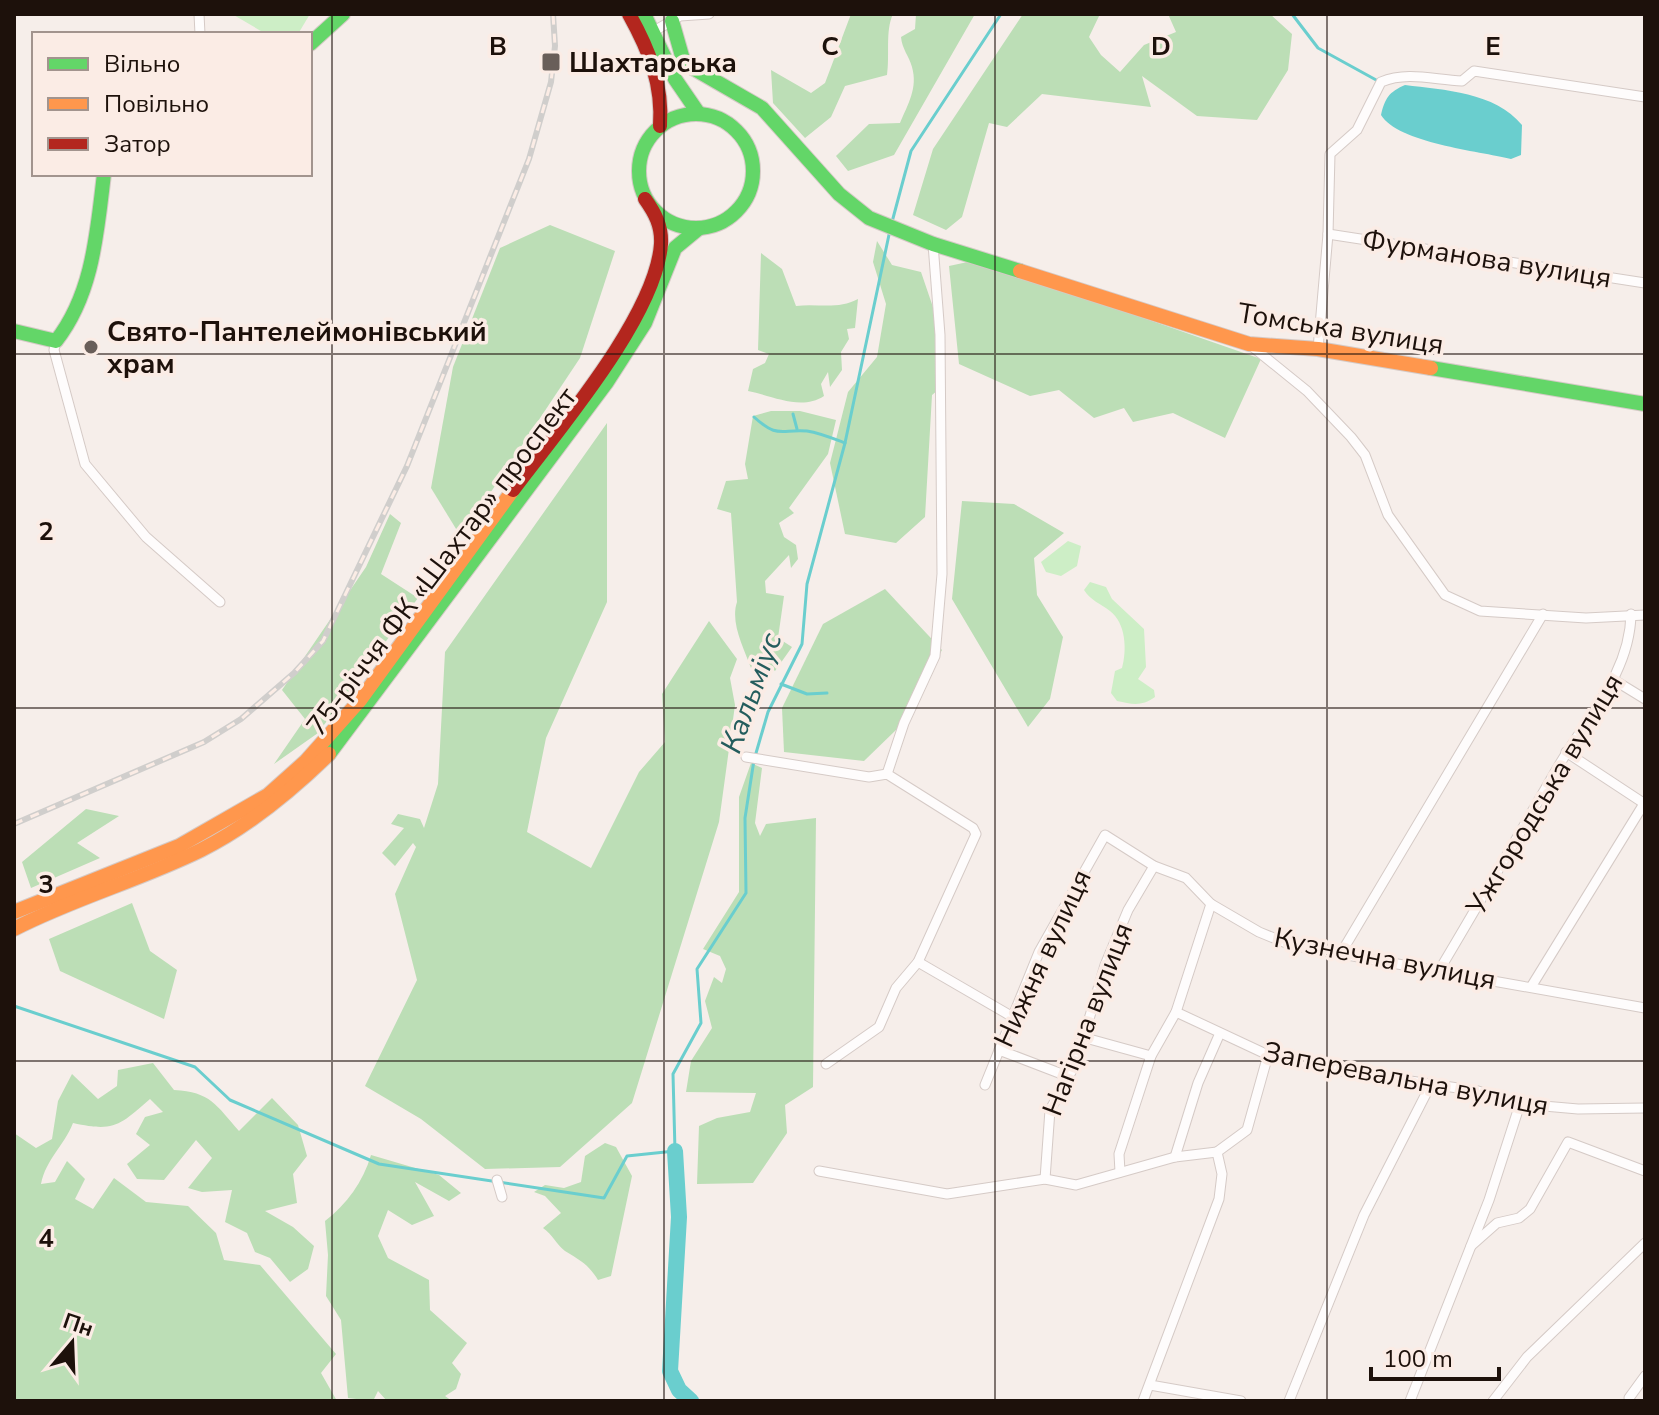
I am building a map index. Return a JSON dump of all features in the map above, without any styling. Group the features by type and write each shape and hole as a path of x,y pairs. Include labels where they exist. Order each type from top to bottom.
{"main road":[{"path":"312,42 343,14"},
{"path":"629,14 649,34 672,80 699,114"},
{"path":"644,14 661,90 660,126"},
{"name":"Томська вулиця","path":"672,21 684,63 762,108 839,194 878,222 933,244 1249,344 1318,349 1645,404"},
{"path":"699,114 715,117 741,135 749,149 753,180 749,195 728,219 698,229 668,221 645,199 638,168 649,138 660,126 679,116 699,114"},
{"path":"14,331 56,341 74,318 94,244 104,176"},
{"name":"75-річчя ФК «Шахтар» проспект","path":"14,912 179,846 227,821 268,795 336,731 619,342 651,276 661,232 645,199"},
{"name":"75-річчя ФК «Шахтар» проспект","path":"14,929 181,859 231,834 305,778 338,745 405,660 630,347 656,300 675,248 698,229"}],"street":[{"path":"649,34 672,21 709,14"},
{"path":"1318,349 1328,234 1330,154 1357,130 1381,82 1395,76 1415,75 1462,81 1474,71 1645,97"},
{"name":"Фурманова вулиця","path":"1328,234 1645,283"},
{"path":"887,774 904,723 935,656 942,574 940,335 933,244"},
{"path":"56,341 57,363 85,464 146,537 220,602"},
{"path":"1249,344 1307,391 1351,437 1365,455 1388,515 1445,595 1480,611 1586,618 1645,615"},
{"path":"1341,953 1543,614"},
{"name":"Ужгородська вулиця","path":"1440,969 1566,752 1614,680 1631,636 1631,614"},
{"path":"1614,680 1645,699"},
{"path":"1531,987 1645,803 1566,752"},
{"path":"746,757 869,777 887,774 973,828 976,834 918,962 896,988 879,1027 826,1064"},
{"name":"Кузнечна вулиця","path":"1105,835 1154,866 1186,878 1211,904 1259,932 1291,945 1440,969 1645,1008"},
{"name":"Нижня вулиця","path":"985,1085 1039,952 1105,835"},
{"name":"Нагірна вулиця","path":"1045,1179 1046,1129 1050,1110 1076,1063 1111,951 1154,866"},
{"path":"1120,1172 1119,1154 1151,1056 1176,1012 1211,904"},
{"path":"918,962 1011,1016"},
{"name":"Заперевальна вулиця","path":"1176,1012 1268,1055 1336,1070 1478,1091 1520,1104 1578,1109 1645,1108"},
{"path":"1175,1157 1198,1083 1220,1033"},
{"path":"1082,1037 1151,1056"},
{"path":"999,1050 1067,1076"},
{"path":"819,1171 947,1194 1045,1179 1076,1185 1175,1157 1217,1152 1247,1130 1268,1055"},
{"path":"1289,1401 1364,1215 1431,1084"},
{"path":"1410,1401 1520,1104"},
{"path":"1469,1248 1497,1223 1519,1218 1530,1209 1568,1142 1645,1171"},
{"path":"1143,1401 1219,1199 1222,1174 1217,1152"},
{"path":"497,1180 502,1197"},
{"path":"1496,1400 1527,1357 1645,1243"},
{"path":"1628,1400 1645,1376"},
{"path":"1150,1385 1241,1401"}],"green space":[{"path":"232,14 310,14 299,32 263,32"},
{"path":"851,14 893,14 889,28 887,75 845,86 831,117 805,138 773,103 771,70 811,93 825,83"},
{"path":"916,14 975,14 894,155 848,171 836,156 869,124 900,123 913,89 914,75 901,37 915,29"},
{"path":"1023,14 1100,14 1089,37 1101,55 1120,72 1144,45 1176,32 1168,14 1270,14 1292,34 1288,70 1257,120 1197,116 1142,76 1151,107 1042,94 1007,127 989,123 962,217 946,230 913,215 933,149"},
{"path":"550,225 615,251 580,358 461,537 431,488 453,367 500,248"},
{"path":"877,241 892,265 921,272 936,316 938,390 932,395 925,517 896,543 845,534 830,463 848,392 877,357 886,304 873,262"},
{"path":"761,253 782,269 796,306 835,305 858,299 855,328 847,329 849,339 841,352 842,370 830,387 828,372 821,384 824,396 815,400 787,401 748,391 753,369 765,363 769,354 758,350"},
{"path":"977,260 1261,359 1225,438 1173,413 1133,422 1124,408 1094,418 1059,390 1030,396 959,364 949,266"},
{"path":"771,411 800,411 836,420 828,454 789,508 794,513 779,523 784,537 796,545 798,559 791,568 789,555 765,581 766,593 784,596 778,638 792,647 775,671 756,655 751,668 742,644 735,618 737,602 731,513 717,509 726,481 748,479 745,464 753,416"},
{"path":"607,423 607,602 546,738 527,832 591,868 639,772 665,742 662,694 709,621 737,659 730,678 735,705 719,822 632,1103 560,1167 485,1169 421,1119 365,1086 417,980 395,894 416,847 413,843 395,866 382,853 404,828 391,824 398,814 420,819 424,828 438,784 445,652"},
{"path":"962,501 1014,504 1064,533 1034,558 1037,595 1063,637 1050,699 1028,727 952,599"},
{"path":"390,514 401,523 381,574 418,598 318,733 274,764 305,719 282,690 366,567"},
{"path":"1068,541 1081,546 1077,566 1061,576 1046,572 1041,562"},
{"path":"1090,582 1106,587 1112,599 1144,629 1146,667 1138,679 1154,690 1155,697 1150,700 1127,703 1117,701 1111,693 1115,671 1122,668 1124,637 1115,616 1084,590"},
{"path":"885,589 942,650 898,728 864,761 784,752 782,708 823,624"},
{"path":"751,763 762,768 755,823 760,836 766,824 816,818 813,1087 785,1105 787,1133 753,1183 697,1184 699,1126 717,1118 750,1112 756,1093 686,1092 691,1061 712,1028 705,1001 714,977 722,983 726,969 720,956 703,949 739,892 739,797"},
{"path":"86,809 119,816 77,843 100,858 31,888 22,862"},
{"path":"132,903 150,951 177,970 164,1019 60,971 49,939"},
{"path":"153,1063 174,1090 205,1097 239,1131 272,1098 298,1125 307,1156 293,1174 297,1203 265,1211 293,1227 314,1246 308,1269 290,1282 270,1258 255,1252 247,1233 225,1222 232,1190 202,1192 188,1188 212,1158 196,1140 164,1180 137,1179 127,1164 150,1145 136,1134 145,1117 163,1112 150,1099 115,1124 98,1127 73,1123 47,1167 41,1184 55,1182 67,1161 85,1179 75,1199 93,1209 114,1178 146,1202 188,1206 216,1233 224,1260 260,1265 336,1354 321,1373 337,1401 14,1401 14,1133 36,1148 52,1139 58,1101 72,1074 98,1099 117,1086 118,1070"},
{"path":"605,1143 616,1147 632,1176 611,1276 598,1280 587,1266 562,1249 543,1228 561,1213 545,1196 534,1192 545,1185 564,1188 581,1182 585,1156"},
{"path":"371,1155 439,1175 461,1193 449,1201 415,1182 434,1216 412,1225 388,1210 378,1236 388,1258 429,1280 430,1310 467,1343 452,1363 461,1374 456,1389 445,1396 452,1401 387,1401 378,1391 373,1401 348,1398 341,1320 326,1296 328,1255 325,1221 353,1192"}],"water":[{"path":"1405,85 1468,94 1498,106 1522,125 1521,155 1511,159 1440,144 1404,133 1390,125 1381,115 1384,104 1391,93"}],"waterway":[{"name":"Кальміус","path":"892,222 911,151 1001,14"},
{"path":"1292,14 1318,48 1378,81"},
{"name":"Кальміус","path":"14,1006 195,1067 230,1100 379,1164 604,1198 627,1156 675,1151 673,1074 701,1023 697,969 746,893 745,818 754,760 768,712 802,644 807,584 845,443 890,230"},
{"path":"793,414 797,429"},
{"path":"754,417 774,431 807,431 845,443"},
{"path":"781,684 807,694 827,693"},
{"name":"Кальміус","path":"675,1151 679,1217 670,1371 679,1390 691,1401"}],"railway":[{"path":"14,824 204,742 241,719 294,673 323,641 407,466 529,159 551,82 555,46 553,14"}],"traffic: fast":[{"path":"312,42 343,14"},
{"path":"644,14 675,79 699,114"},
{"path":"672,21 684,63 762,108 839,194 869,218 933,244 1020,271"},
{"path":"696,114 718,118 737,130 749,149 753,171 749,193 737,212 718,224 696,228 674,224 655,212 643,193 639,171 643,149 655,130 674,118 696,114"},
{"path":"14,331 56,341 68,323 86,283 104,176"},
{"path":"329,754 607,382 645,323 675,248 698,229"},
{"path":"1431,368 1645,404"}],"traffic: slow":[{"path":"1020,271 1249,344 1318,349 1431,368"},
{"path":"14,912 179,846 268,795 306,761 361,699 513,490"},
{"path":"14,929 219,841 269,807 329,754"}],"traffic: jam":[{"path":"629,14 643,41 657,82 660,126"},
{"path":"513,490 602,372 642,305 655,273 661,244 657,220 645,199"}],"place":[{"name":"Шахтарська","path":"551,62"},
{"name":"Свято-Пантелеймонівський храм","path":"91,347"}]}
